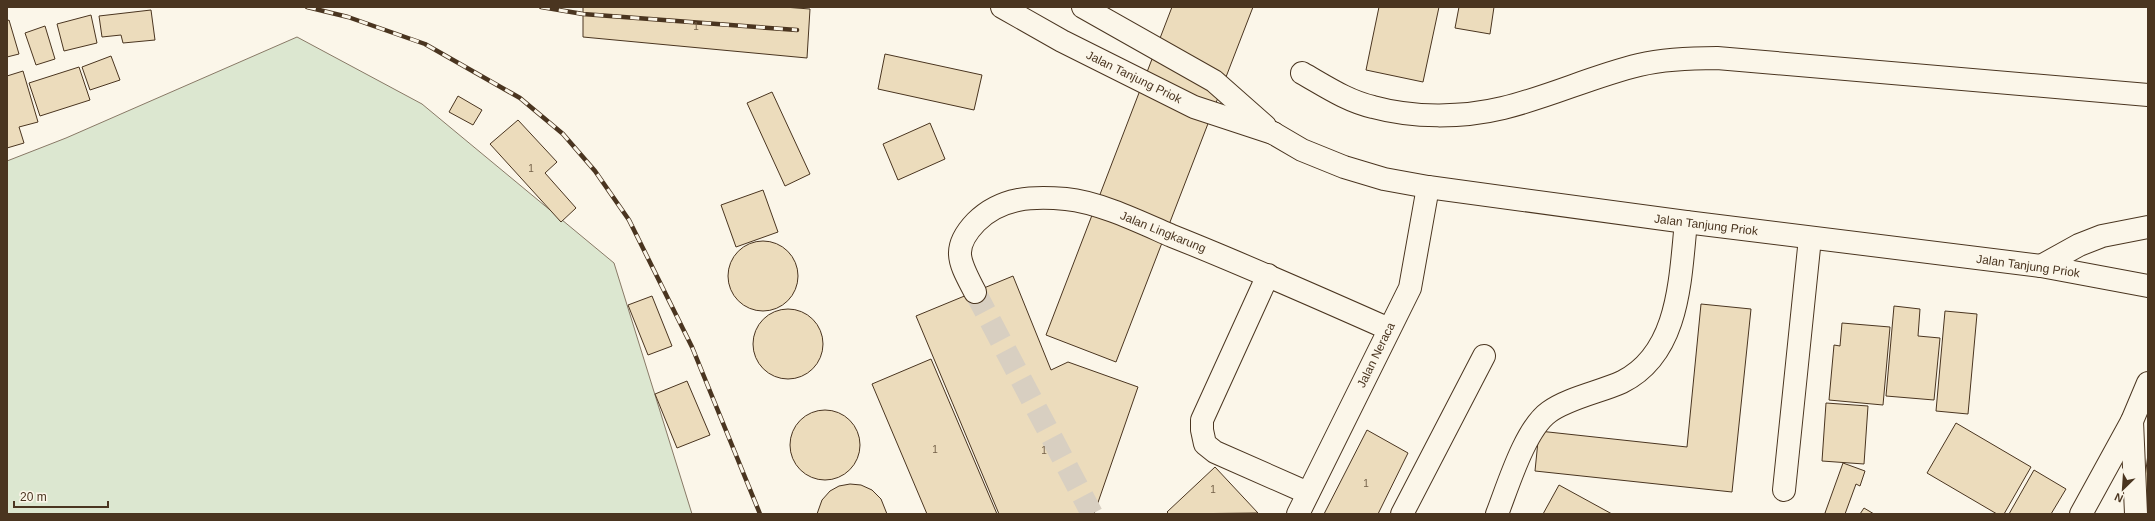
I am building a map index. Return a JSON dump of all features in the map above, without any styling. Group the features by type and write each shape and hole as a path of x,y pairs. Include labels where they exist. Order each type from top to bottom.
{"main road":[{"name":"Jalan Tanjung Priok","path":"1002,7 1062,41 1194,107 1273,133"},
{"name":"Jalan Tanjung Priok","path":"1083,7 1214,81 1273,133 1302,150 1344,167 1384,179 1428,187 1686,222 2041,266 2148,286"},
{"path":"1302,73 1345,97 1372,107 1406,113 1456,115 1502,108 1638,66 1673,59 1717,58 2148,95"},
{"name":"Jalan Neraca","path":"1298,514 1410,288 1428,187"},
{"name":"Jalan Lingkarung","path":"975,292 960,264 960,246 965,234 979,220 1003,203 1023,199 1068,200 1114,212 1268,275 1389,329"},
{"path":"1497,514 1525,444 1538,422 1549,411 1622,381 1644,365 1658,348 1670,326 1676,305 1686,222"},
{"path":"2041,266 2080,245 2102,236 2148,227"},
{"path":"1784,490 1810,238"},
{"path":"1268,275 1202,420 1202,430 1205,444 1215,452 1308,493"},
{"path":"1402,514 1484,356"},
{"path":"2081,514 2132,421 2148,383"},
{"path":"2132,421 2136,514"}],"green space":[{"path":"297,37 422,104 614,263 692,514 7,514 7,161 66,138"}],"building":[{"path":"583,7 784,7 810,9 807,58 583,37"},
{"path":"1172,7 1253,7 1116,362 1046,335"},
{"path":"1379,7 1439,7 1423,82 1366,70"},
{"path":"1459,7 1494,7 1490,34 1455,28"},
{"path":"151,10 155,40 123,43 121,35 102,37 99,16"},
{"path":"91,15 97,43 64,51 57,24"},
{"path":"9,20 19,54 7,57 7,21"},
{"path":"45,26 55,59 36,65 25,33"},
{"path":"885,54 982,75 974,110 878,89"},
{"path":"111,56 120,80 90,90 82,67"},
{"path":"79,67 90,100 40,116 29,83"},
{"path":"23,71 38,122 19,127 24,143 7,148 7,76"},
{"path":"772,92 810,174 785,186 747,103"},
{"path":"458,96 482,110 473,125 449,112"},
{"path":"518,120 557,162 545,173 576,208 561,222 490,144"},
{"path":"930,123 945,159 898,180 883,144"},
{"path":"763,190 778,232 736,247 721,205"},
{"path":"763,241 776,244 788,251 795,263 798,276 795,289 788,301 776,308 763,311 750,308 738,301 731,289 728,276 731,263 738,251 750,244"},
{"path":"1013,276 1051,370 1068,362 1138,387 1094,514 999,514 916,316"},
{"path":"652,296 672,346 648,355 628,305"},
{"path":"1701,304 1751,309 1732,492 1535,471 1539,431 1687,447"},
{"path":"1894,306 1920,309 1918,336 1940,338 1934,400 1886,396"},
{"path":"788,309 801,312 813,319 820,331 823,344 820,357 813,369 801,376 788,379 775,376 763,369 756,357 753,344 756,331 763,319 775,312"},
{"path":"1945,311 1977,314 1968,414 1936,411"},
{"path":"1842,323 1890,327 1883,405 1829,400 1834,345 1840,346"},
{"path":"931,359 997,514 927,514 872,384"},
{"path":"687,381 710,435 677,448 655,394"},
{"path":"1826,403 1868,406 1864,464 1822,461"},
{"path":"825,410 838,413 850,420 857,432 860,445 857,458 850,470 838,477 825,480 812,477 800,470 793,458 790,445 793,432 800,420 812,413"},
{"path":"1956,423 2031,467 2004,514 1997,514 1927,473"},
{"path":"1367,430 1408,453 1378,514 1324,514"},
{"path":"2148,454 2148,493 2143,493"},
{"path":"1843,463 1865,471 1860,486 1856,484 1845,514 1828,514 1825,513"},
{"path":"1215,467 1258,513 1169,514 1167,512"},
{"path":"2034,470 2066,489 2051,514 2009,514"},
{"path":"850,484 861,485 872,490 881,499 887,514 817,514 822,500 830,491 839,486"},
{"path":"1559,485 1612,514 1543,514"},
{"path":"1864,508 1874,514 1860,514"}],"tunnel":[{"path":"975,292 1092,514"}],"railway":[{"path":"307,7 348,17 425,44 520,98 563,134 595,171 629,220 692,347 760,514"},
{"path":"541,7 583,14 797,30"}]}
